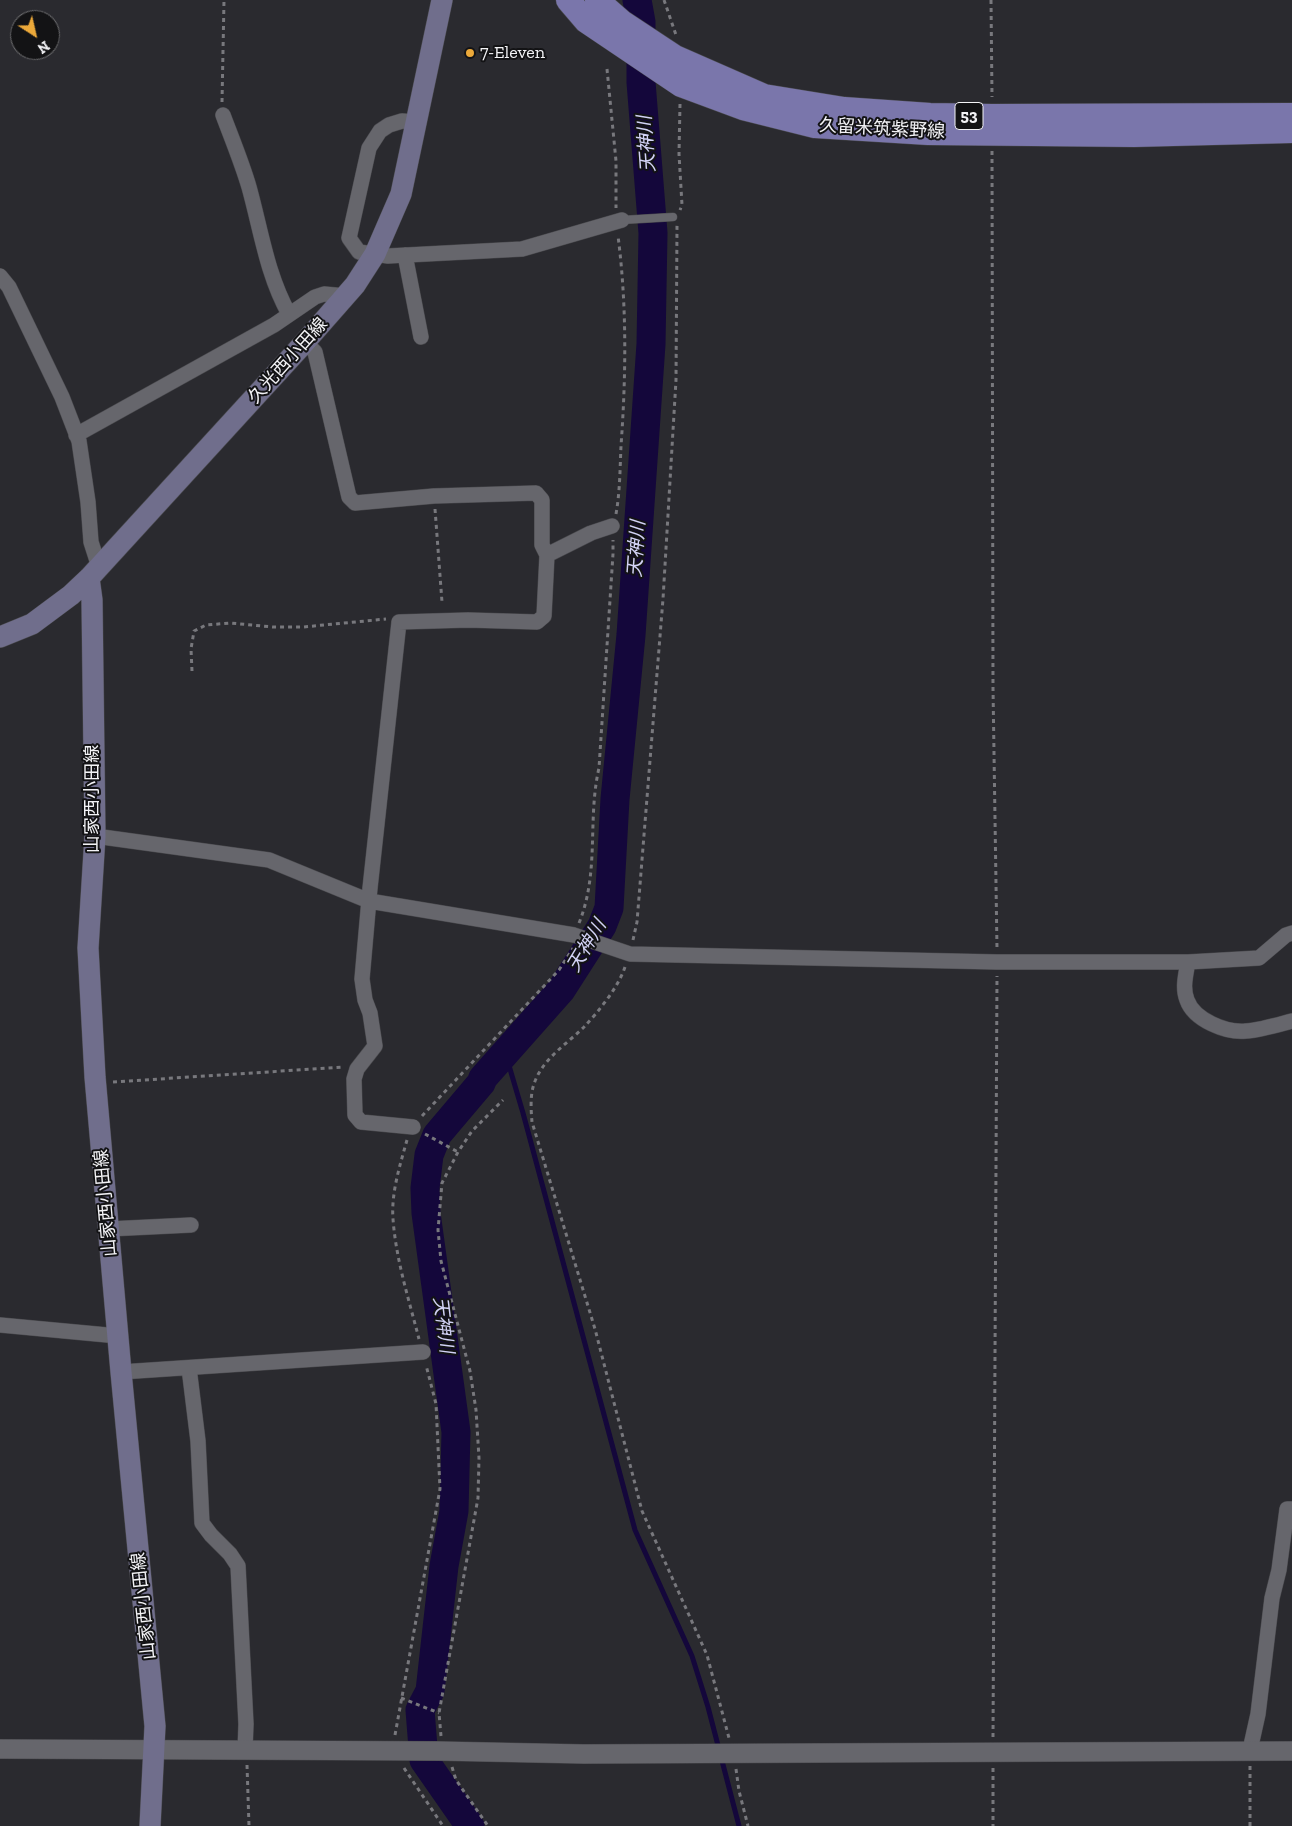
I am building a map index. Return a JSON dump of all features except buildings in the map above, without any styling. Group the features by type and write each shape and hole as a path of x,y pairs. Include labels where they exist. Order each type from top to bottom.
{"main road":[{"name":"久光西小田線","path":"0,637 32,624 71,595 94,573 355,285 375,254 401,194 442,0"},
{"name":"久留米筑紫野線","path":"568,0 586,21 743,108 815,126 928,133 992,125 1292,115"},
{"name":"久留米筑紫野線","path":"597,0 670,66"},
{"name":"久留米筑紫野線","path":"992,125 1134,135 1292,131"},
{"name":"山家西小田線","path":"94,573 92,600 95,836 88,948 96,1084 108,1229 156,1726 150,1826"}],"street":[{"path":"224,115 248,185 272,277 280,298 290,314"},
{"path":"416,122 402,121 389,125 380,131 369,148 349,238 359,252 405,255 522,249 619,221"},
{"path":"405,255 421,336"},
{"path":"0,276 9,287 54,380 76,435 88,502 94,573"},
{"path":"76,435 200,367 290,314 315,297 324,294 346,296"},
{"path":"305,342 315,352 349,497 355,503 434,496 536,493 542,500 542,545 546,554 544,616 537,622 468,620 399,622 362,979 375,1046 357,1069 354,1079 355,1115 361,1122 413,1127"},
{"path":"546,554 591,533 612,526"},
{"path":"95,836 268,860 369,901 577,936 624,951 997,962 1188,962 1259,958 1286,935 1292,933"},
{"path":"1188,962 1184,987 1187,1001 1201,1018 1222,1029 1246,1031 1292,1021"},
{"path":"108,1229 191,1226"},
{"path":"0,1325 118,1336"},
{"path":"121,1372 423,1352"},
{"path":"189,1368 198,1441 202,1523 230,1554 238,1566 246,1724 245,1750"},
{"path":"1250,1750 1258,1714 1272,1598 1287,1509 1292,1509"},
{"path":"0,1749 443,1751 584,1754 1292,1751"}],"lane":[{"path":"619,221 673,217"}],"path":[{"path":"224,0 222,106 224,115"},
{"path":"664,0 676,36 670,66 682,205 676,236 675,400 663,599 637,922 624,951 624,972 605,1002 541,1070 533,1084 531,1107 532,1122 595,1329 642,1511 707,1656 734,1753 739,1792 748,1826"},
{"path":"991,0 993,688 997,962 993,1826"},
{"path":"443,1826 404,1769 395,1735 440,1489 436,1404 401,1271 393,1218 397,1176 409,1131 560,970 573,948 591,882 594,790 599,768 613,563 612,526 617,513 624,415 626,342 616,161 607,69"},
{"path":"434,496 442,602"},
{"path":"192,672 191,649 194,631 206,625 230,622 272,627 303,627 385,619 399,622"},
{"path":"96,1084 250,1072 350,1067 357,1069"},
{"path":"488,1826 456,1780 443,1751 439,1732 439,1713 478,1498 476,1410 470,1372 441,1261 438,1230 442,1183 458,1152 472,1131 503,1100"},
{"path":"413,1127 458,1152"},
{"path":"401,1698 439,1713"},
{"path":"245,1750 249,1826"},
{"path":"1250,1750 1250,1826"}],"waterway":[{"name":"天神川","path":"470,1826 424,1760 420,1710 430,1691 444,1566 454,1511 456,1432 426,1213 425,1188 429,1155 437,1135 481,1083 483,1078 561,990 602,926 609,908 615,799 631,635 651,344 653,233 641,82 641,22 637,0"},
{"path":"505,1052 635,1530 692,1656 708,1707 739,1826"}],"place":[{"name":"7-Eleven","path":"470,53"}]}
